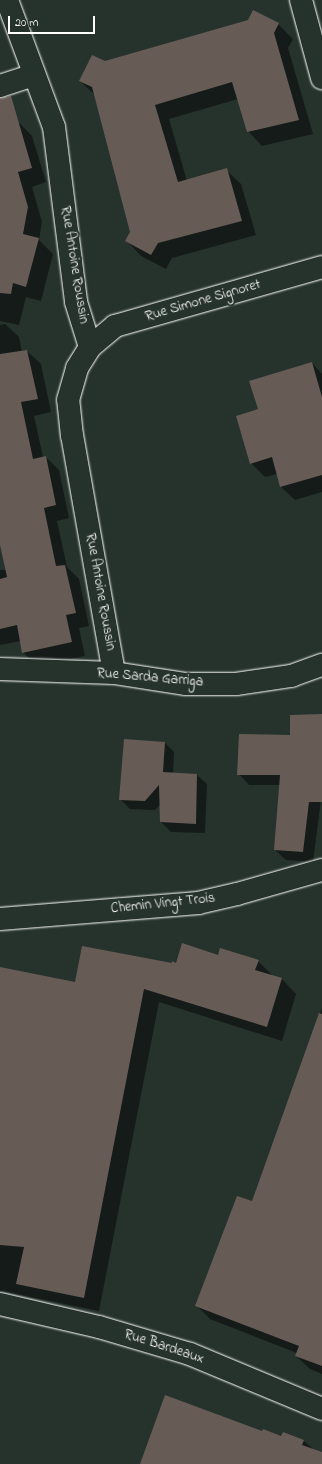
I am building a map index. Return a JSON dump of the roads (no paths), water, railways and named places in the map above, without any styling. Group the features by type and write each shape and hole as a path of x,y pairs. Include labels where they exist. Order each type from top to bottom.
{"street":[{"name":"Rue Antoine Roussin","path":"7,0 54,126 76,302 90,347 77,368 68,400 72,436 114,673"},
{"path":"301,0 322,78"},
{"path":"0,86 34,75"},
{"name":"Rue Simone Signoret","path":"90,347 115,326 322,267"},
{"name":"Rue Sarda Garriga","path":"0,669 114,673 186,684 236,684 291,676 322,665"},
{"name":"Chemin Vingt Trois","path":"0,919 198,903 237,894 322,870"},
{"name":"Rue Bardeaux","path":"0,1304 99,1327 190,1354 322,1409"}]}
